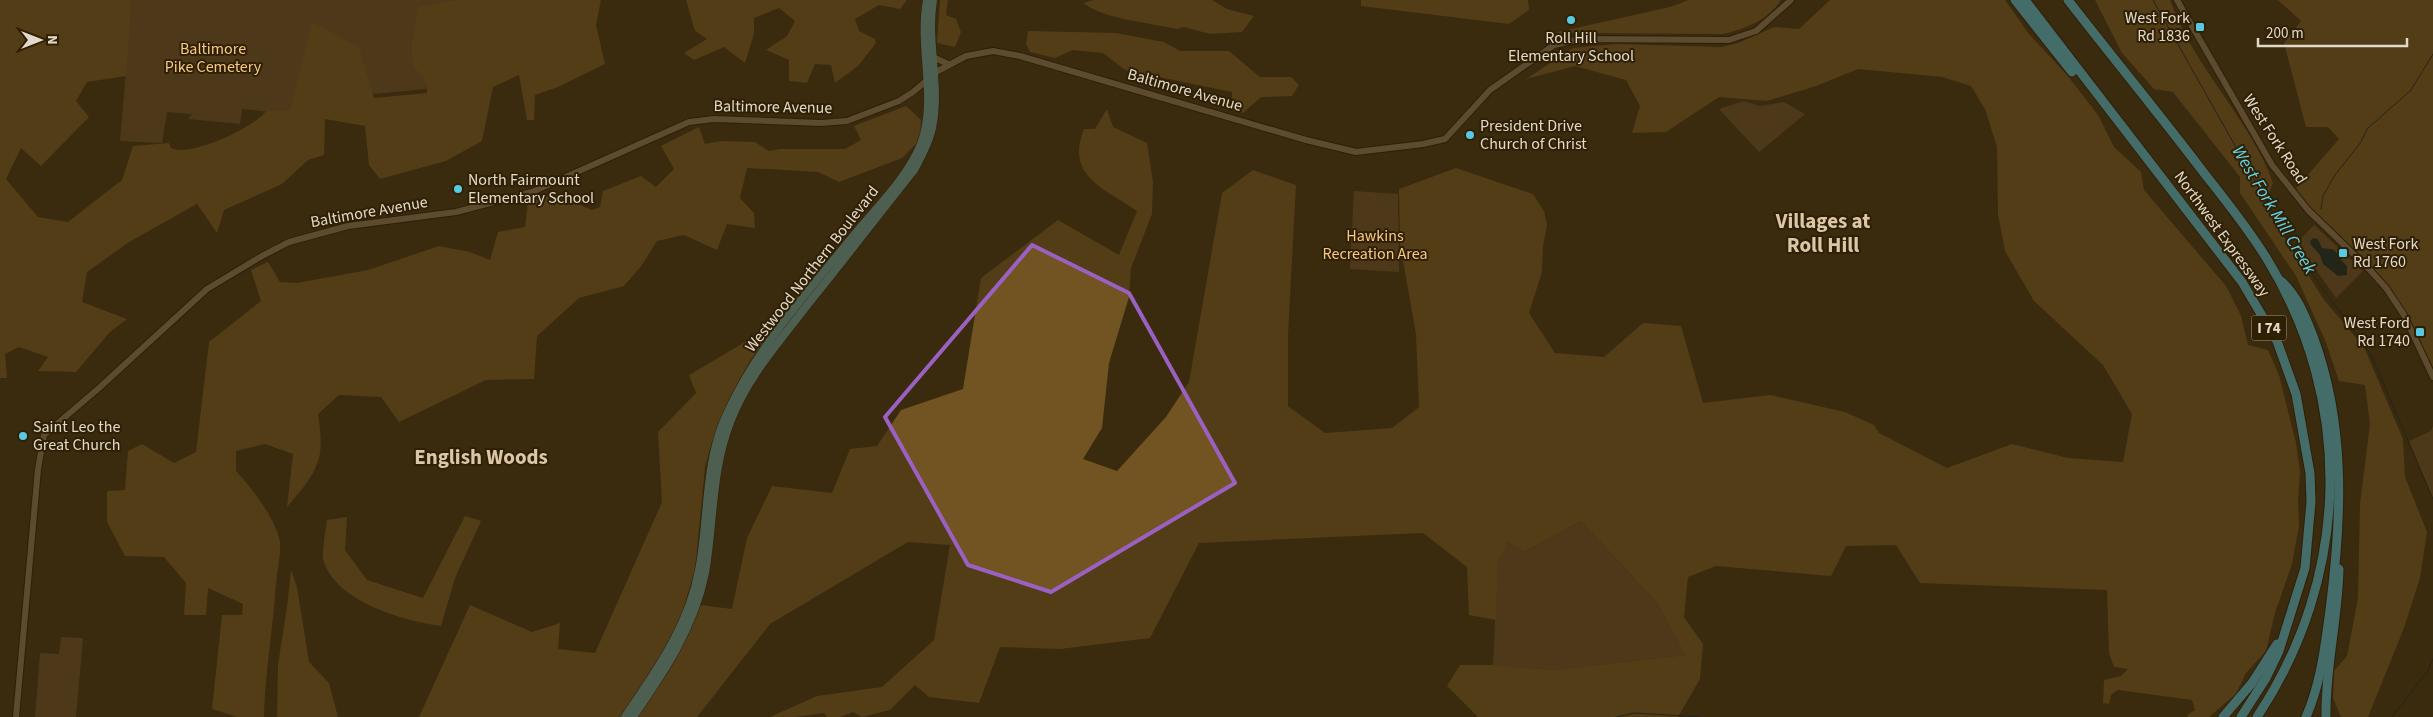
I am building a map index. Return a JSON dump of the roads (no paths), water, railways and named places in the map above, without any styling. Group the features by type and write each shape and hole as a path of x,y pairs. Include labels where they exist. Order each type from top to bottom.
{"highway":[{"path":"2015,0 2085,87 2106,106"},
{"name":"Northwest Expressway","path":"2025,0 2242,282 2265,319 2287,366 2302,419 2310,473 2310,534 2305,568 2298,596 2280,651 2241,717"},
{"name":"Northwest Expressway","path":"2068,0 2239,218 2277,276 2300,325 2320,385 2330,458 2326,547 2310,611 2276,689 2257,717"},
{"path":"2075,0 2118,66"},
{"path":"2277,276 2292,290 2315,343 2328,387 2339,459 2339,585 2327,687 2326,717"},
{"path":"2306,717 2322,666 2338,526"},
{"path":"2223,717 2252,683 2274,649 2298,596"}],"main road":[{"name":"Westwood Northern Boulevard","path":"626,717 672,646 690,604 702,552 713,458 725,418 746,376 806,293 913,161 922,142 928,117 924,34 927,0"},
{"name":"Westwood Northern Boulevard","path":"633,717 668,665 684,636 696,605 705,572 716,470 723,441 738,404 760,366 914,170 925,148 932,128 934,99 931,56 933,0"}],"street":[{"name":"Baltimore Avenue","path":"16,717 42,438 207,289 289,242 348,226 456,212 532,192 689,122 714,118 821,123 847,121 899,101 948,64 976,53 993,51 1011,54 1306,140 1356,152 1423,144 1445,139 1490,90 1554,45 1581,39 1729,40 1756,30 1791,0"},
{"name":"West Fork Road","path":"2178,0 2272,165 2308,210 2386,288 2404,315 2433,376"},
{"path":"931,56 948,64"}],"water":[{"path":"2313,238 2318,239 2322,248 2335,251 2347,266 2347,275 2338,276 2323,264 2320,255 2311,245 2310,241"}],"waterway":[{"name":"West Fork Mill Creek","path":"2153,0 2291,245 2371,355 2433,499"},
{"path":"2321,209 2323,196 2335,175 2361,142 2367,129 2411,90 2433,54"},
{"name":"West Fork Mill Creek","path":"2392,717 2427,672 2433,659"},
{"name":"West Fork Mill Creek","path":"1616,717 1635,713 1700,717"}],"place":[{"name":"Roll Hill Elementary School","path":"1571,20"},
{"name":"West Fork Rd 1836","path":"2200,27"},
{"name":"President Drive Church of Christ","path":"1470,135"},
{"name":"North Fairmount Elementary School","path":"458,189"},
{"name":"West Fork Rd 1760","path":"2343,253"},
{"name":"West Ford Rd 1740","path":"2420,332"},
{"name":"Saint Leo the Great Church","path":"23,436"}],"district":[{"name":"Villages at Roll Hill","path":"1823,233"},
{"name":"English Woods","path":"481,457"}],"park label":[{"name":"Baltimore Pike Cemetery","path":"213,58"},
{"name":"Hawkins Recreation Area","path":"1375,245"}]}
